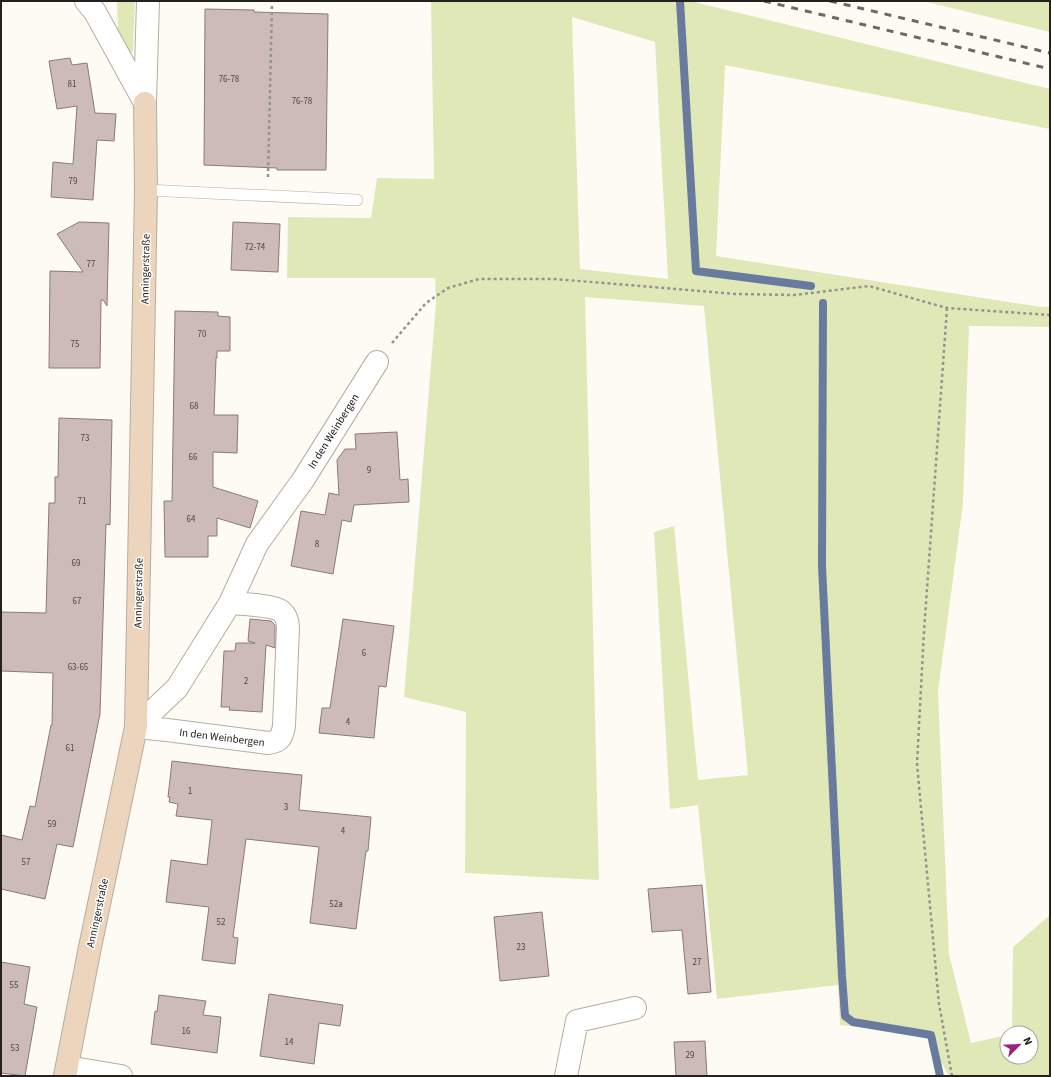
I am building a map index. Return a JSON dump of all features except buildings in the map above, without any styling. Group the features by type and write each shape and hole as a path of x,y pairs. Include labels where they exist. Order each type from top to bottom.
{"street":[{"name":"Anningerstraße","path":"86,1 95,12 145,104"},
{"name":"Anningerstraße","path":"66,1071 136,727 146,190 145,104 148,1"},
{"name":"In den Weinbergen","path":"136,727 177,688 230,603 257,544 303,480 377,362"},
{"name":"In den Weinbergen","path":"136,727 268,743 274,742 283,734 288,628 287,621 284,614 280,610 271,607 230,603"},
{"path":"566,1076 577,1021 635,1008"},
{"path":"66,1071 121,1076"}],"lane":[{"path":"146,190 357,200"}],"path":[{"path":"268,196 272,4"},
{"path":"377,362 426,303 448,288 479,279 555,278 735,294 794,295 869,286 947,308 1050,315"},
{"path":"947,308 925,623 917,764 939,1004 952,1076"}],"green space":[{"path":"117,1 135,1 133,51 129,54 118,31"},
{"path":"431,1 690,1 1050,89 1050,129 725,65 716,256 1041,307 1050,307 1050,327 969,326 963,503 938,692 949,954 971,1043 999,1037 999,1065 1039,1065 1039,1025 1012,1025 1013,947 1050,915 1050,1076 949,1076 925,1034 840,1025 838,985 717,999 698,805 670,809 654,532 674,526 698,780 748,775 704,306 585,297 599,880 465,873 466,712 404,697 436,303 435,278 287,278 288,217 371,218 377,178 434,179","holes":["572,17 655,42 668,279 580,269"]},
{"path":"923,1 1050,2 1050,32"}],"waterway":[{"path":"680,1 696,271 811,286"},
{"path":"823,303 822,566 845,1016 853,1022 931,1035 940,1076"}],"railway":[{"path":"764,1 1050,69"},
{"path":"830,1 1050,53"}]}
